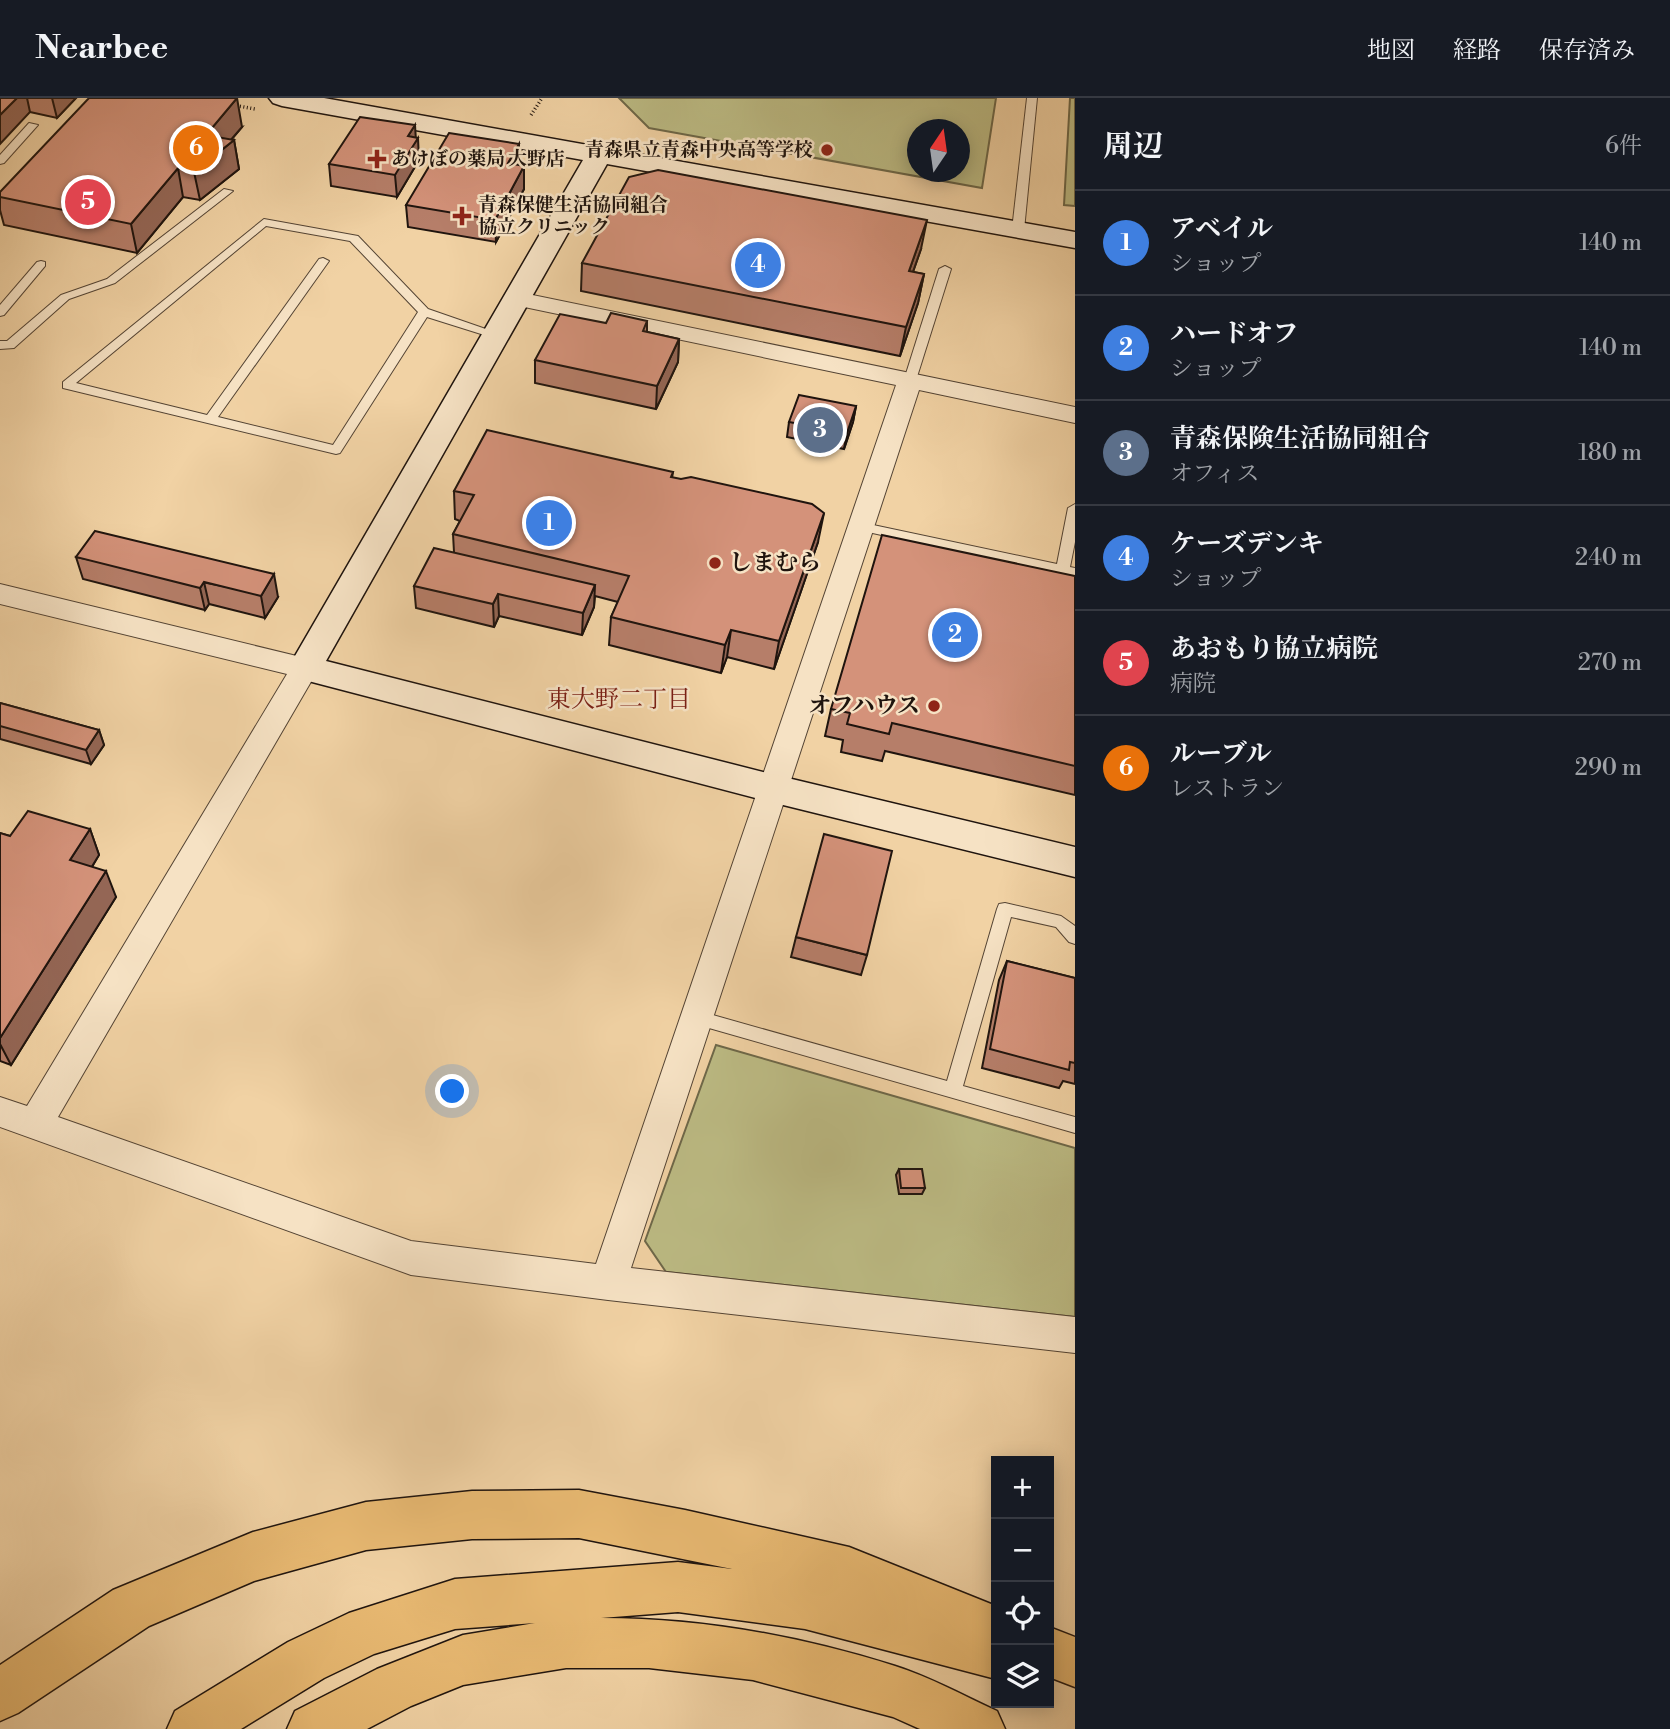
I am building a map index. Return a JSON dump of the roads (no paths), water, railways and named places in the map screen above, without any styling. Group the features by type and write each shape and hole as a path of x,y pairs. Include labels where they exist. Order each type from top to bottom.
{"highway":[{"path":"0,1695 131,1608 253,1557 366,1526 472,1515 579,1514 685,1534 849,1572 991,1629"},
{"path":"193,1729 306,1660 367,1631 455,1604 678,1587 805,1604 991,1653"},
{"path":"313,1729 396,1687 463,1660 566,1643 649,1643 753,1655 896,1692 979,1729"},
{"path":"1054,1654 1075,1662"},
{"path":"1054,1669 1075,1675"}],"street":[{"path":"282,98 1075,240"},
{"path":"35,1124 305,668 498,335 598,155"},
{"path":"518,299 1075,415"},
{"path":"608,1283 771,788 910,380"},
{"path":"0,594 1075,862"},
{"path":"0,1112 411,1258 608,1283 1075,1335"}],"lane":[{"path":"1018,230 1032,98"},
{"path":"0,161 33,125"},
{"path":"0,345 10,345 65,297 111,281 228,191"},
{"path":"424,312 336,450 67,385 264,222 354,238 424,312 498,335"},
{"path":"210,419 323,261"},
{"path":"0,312 41,264"},
{"path":"910,380 945,269"},
{"path":"859,526 1069,571 1075,509"},
{"path":"953,1090 1005,909 1061,922 1075,937"},
{"path":"695,1017 1075,1125"}],"place":[{"name":"ルーブル","path":"196,148"},
{"name":"青森県立青森中央高等学校","path":"827,150"},
{"name":"あけぼの薬局 大野店","path":"377,159"},
{"name":"あおもり協立病院","path":"88,202"},
{"name":"青森保健生活協同組合 協立クリニック","path":"462,216"},
{"name":"ケーズデンキ","path":"758,265"},
{"name":"青森保険生活協同組合","path":"820,430"},
{"name":"アベイル","path":"549,523"},
{"name":"しまむら","path":"715,563"},
{"name":"ハードオフ","path":"955,635"},
{"name":"オフハウス","path":"934,706"}],"district":[{"name":"東大野二丁目","path":"619,700"}]}
